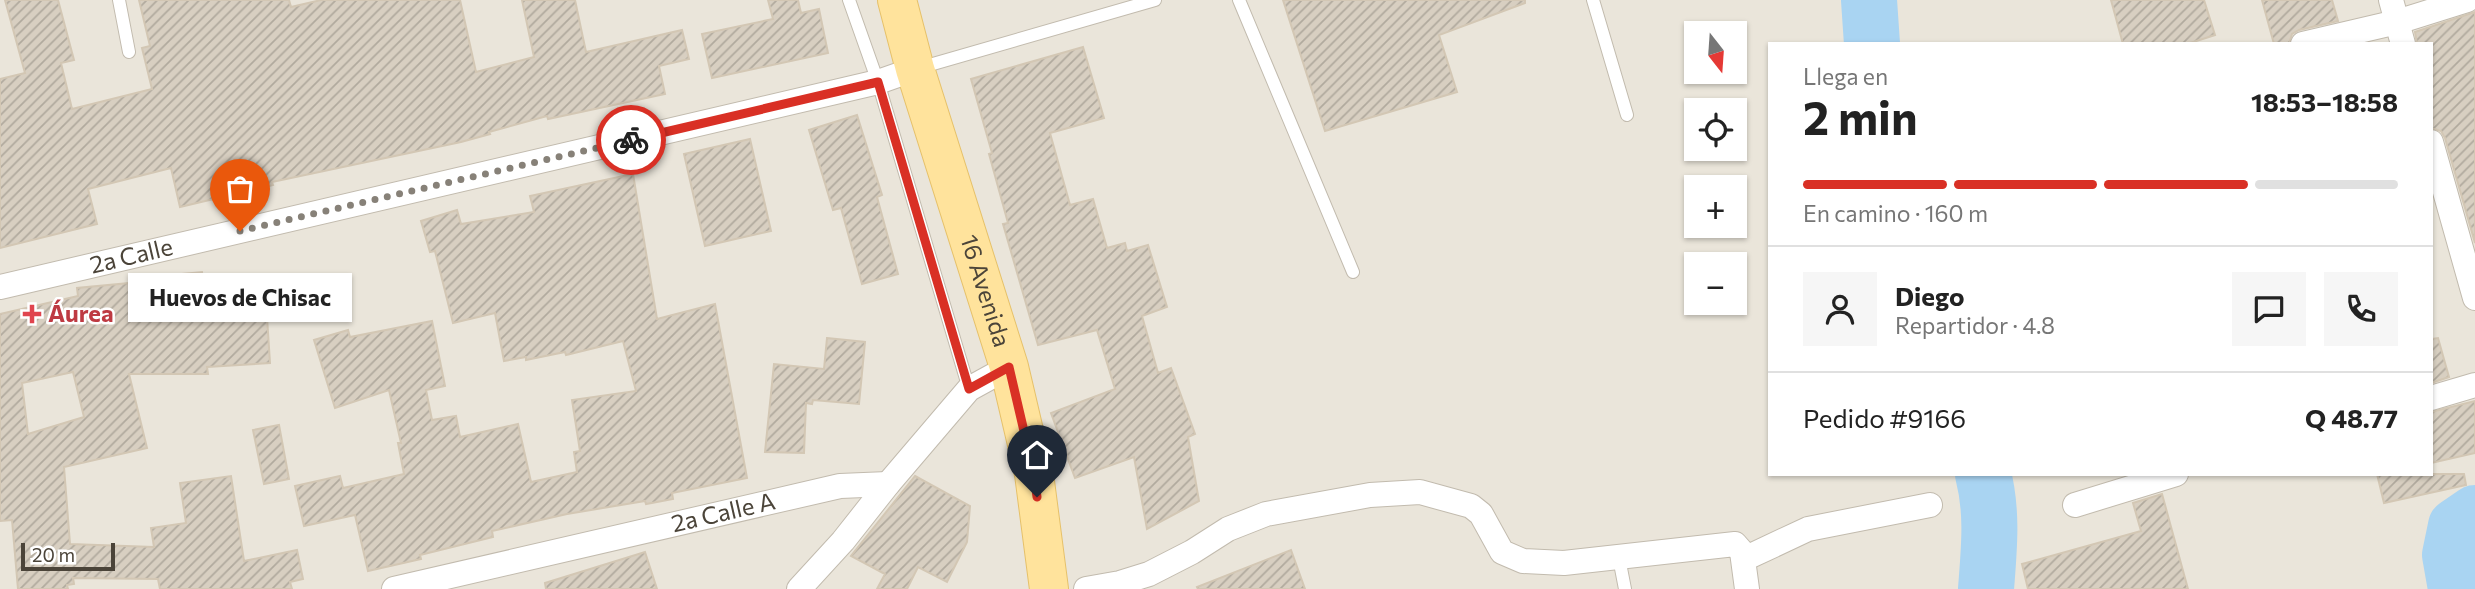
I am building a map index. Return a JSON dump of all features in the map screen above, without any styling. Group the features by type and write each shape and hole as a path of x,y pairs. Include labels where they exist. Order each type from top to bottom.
{"main road":[{"name":"16 Avenida","path":"897,0 915,69 1009,367 1034,474 1049,589"}],"street":[{"path":"2312,42 2397,22 2467,0"},
{"name":"2a Calle","path":"0,287 878,82 915,69"},
{"path":"2433,149 2475,298"},
{"path":"799,589 843,541 969,389 1009,367"},
{"path":"2433,397 2475,384"},
{"path":"2075,505 2169,476"},
{"name":"2a Calle A","path":"394,589 840,486 888,484"},
{"path":"1086,589 1149,574 1192,552 1228,529 1266,514 1370,495 1420,492 1471,506 1481,514 1502,552 1523,561 1564,563 1735,544 1744,559 1747,589"},
{"path":"1744,559 1808,529 1930,505"}],"lane":[{"path":"119,0 129,52"},
{"name":"16 Avenida","path":"849,0 878,82 969,389"},
{"path":"915,69 1155,0"},
{"path":"1240,0 1353,272"},
{"path":"1593,0 1627,115"},
{"path":"1619,558 1625,589"}],"shaded area":[{"path":"0,0 2475,0 2475,589 0,589"}],"building":[{"path":"5,0 58,0 74,60 61,63 72,109 152,89 142,48 150,46 139,0 289,0 291,7 321,0 460,0 476,72 534,57 522,0 575,0 586,52 682,30 689,59 659,66 665,94 548,119 547,116 461,142 272,182 273,185 180,207 171,168 88,189 97,224 0,248 0,79 25,73"},
{"path":"768,0 798,0 801,13 819,9 828,53 712,78 702,34 773,19"},
{"path":"1283,0 1525,0 1525,3 1439,35 1457,92 1325,131"},
{"path":"2111,0 2204,0 2215,35 2193,42 2122,42"},
{"path":"2262,0 2332,0 2338,21 2299,30 2292,34 2290,42 2273,42"},
{"path":"2475,12 2475,243 2445,138 2441,131 2433,129 2433,42 2417,42 2415,32"},
{"path":"1083,47 1104,118 1050,133 1070,205 1093,199 1107,248 1125,243 1127,251 1148,245 1167,307 1142,316 1158,373 1171,368 1195,434 1188,437 1199,501 1147,529 1134,457 1075,478 1051,413 1115,389 1097,330 1038,345 1003,224 1008,223 971,79"},
{"path":"857,115 882,195 877,197 898,274 862,284 841,208 833,210 809,130"},
{"path":"750,139 771,231 705,246 684,154"},
{"path":"633,174 657,319 715,304 747,478 672,493 673,499 567,514 492,531 493,537 420,555 421,559 368,571 355,515 304,526 295,486 340,476 343,488 404,474 398,443 401,443 389,390 335,408 314,340 348,330 350,337 432,321 445,386 426,390 432,420 456,416 460,437 518,424 531,482 577,472 574,452 580,451 572,400 636,391 623,341 566,355 565,352 526,360 526,357 504,361 495,313 453,323 435,251 430,252 421,221 457,210 461,224 534,212 530,196"},
{"path":"202,272 204,290 265,286 270,363 207,367 208,374 129,374 147,448 64,467 70,544 154,547 151,528 186,523 180,483 231,476 244,561 297,550 303,579 290,582 292,589 160,589 158,579 73,578 74,584 67,585 68,589 18,589 12,520 0,521 0,314 78,296 77,288 161,280 161,276","holes":["73,372 84,417 28,434 22,383"]},
{"path":"827,338 865,342 859,404 813,400 812,404 806,403 804,453 765,452 774,364 824,369"},
{"path":"2438,338 2449,377 2433,382 2433,339"},
{"path":"2475,401 2475,453 2433,463 2433,412"},
{"path":"279,425 289,479 264,484 253,430"},
{"path":"2464,474 2466,485 2384,503 2377,476"},
{"path":"915,476 970,506 967,542 947,582 918,567 907,589 877,589 885,574 851,556"},
{"path":"2162,494 2188,589 2028,589 2022,564 2141,531 2133,503"},
{"path":"1291,550 1305,589 1197,587"},
{"path":"645,552 657,589 546,589 545,583"}],"waterway":[{"path":"1869,0 1872,42"},
{"path":"1983,476 1989,517 1986,589"},
{"path":"2456,589 2450,555 2456,526 2475,513"}],"way so far":[{"path":"240,231 631,140"}],"place":[{"name":"Huevos de Chisac","path":"240,231"},
{"name":"Áurea","path":"32,314"}],"route":[{"path":"631,140 878,82 969,389 1009,367 1037,497"}]}
